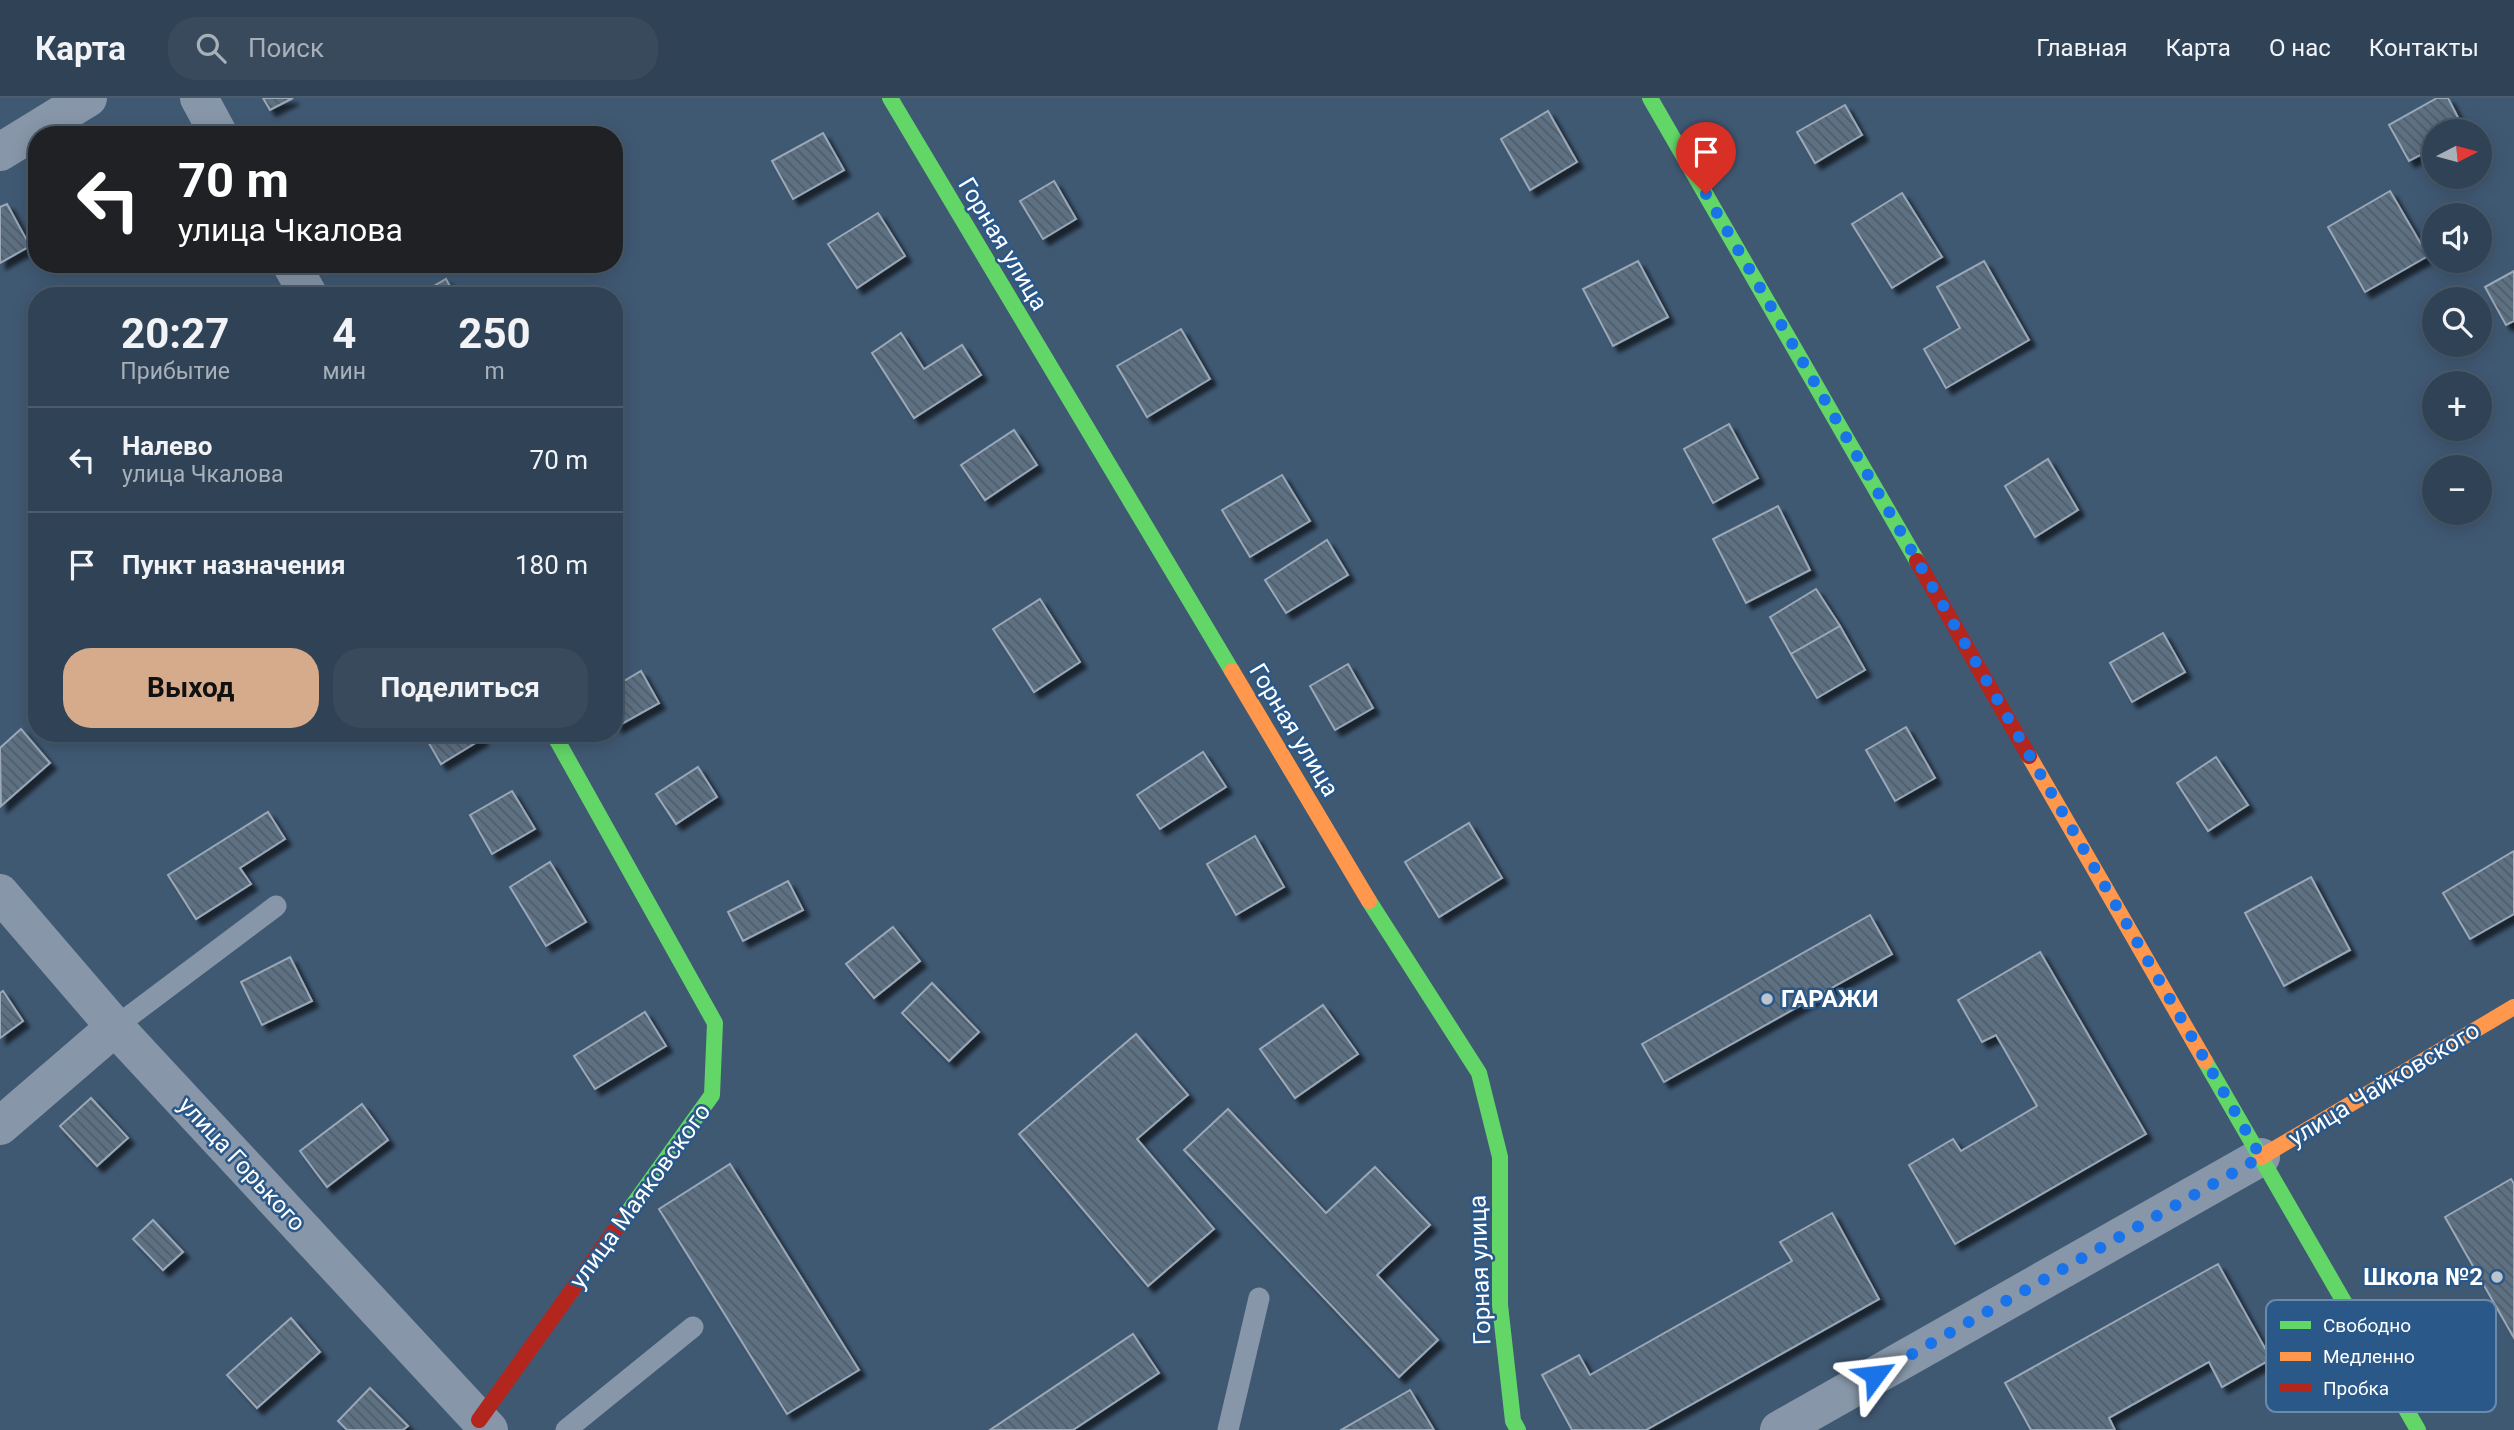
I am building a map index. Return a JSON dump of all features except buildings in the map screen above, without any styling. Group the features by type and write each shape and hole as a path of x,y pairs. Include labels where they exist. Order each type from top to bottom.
{"street":[{"path":"42,126 88,98"},
{"path":"199,98 214,126"},
{"name":"Горная улица","path":"890,98 1367,897 1479,1073 1500,1157 1500,1305 1513,1421 1518,1430"},
{"path":"1650,98 2343,1300"},
{"path":"0,152 28,135"},
{"name":"улица Маяковского","path":"484,1425 712,1095 715,1024 558,742"},
{"name":"улица Горького","path":"0,893 115,1027 484,1425"},
{"name":"улица Чайковского","path":"1779,1430 2261,1157 2514,1007"},
{"path":"0,1126 115,1027"},
{"path":"2408,1412 2418,1430"}],"lane":[{"path":"115,1027 276,906"},
{"path":"1228,1430 1259,1298"},
{"path":"566,1430 693,1327"}],"traffic: fast":[{"path":"890,98 1232,671"},
{"path":"1650,98 1917,561"},
{"path":"558,742 715,1023 712,1095 623,1219"},
{"path":"1369,901 1479,1073 1500,1157 1500,1305 1513,1421 1518,1430"},
{"path":"2205,1061 2343,1300"},
{"path":"2408,1412 2418,1430"}],"traffic: slow":[{"path":"1232,671 1369,901"},
{"path":"2029,756 2205,1061"},
{"path":"2261,1157 2514,1007"}],"traffic: jam":[{"path":"1917,561 2029,756"},
{"path":"479,1420 623,1219"}],"place":[{"name":"ГАРАЖИ","path":"1767,999"},
{"name":"Школа №2","path":"2497,1277"}],"route":[{"path":"1706,194 2261,1157 1875,1375"}]}
